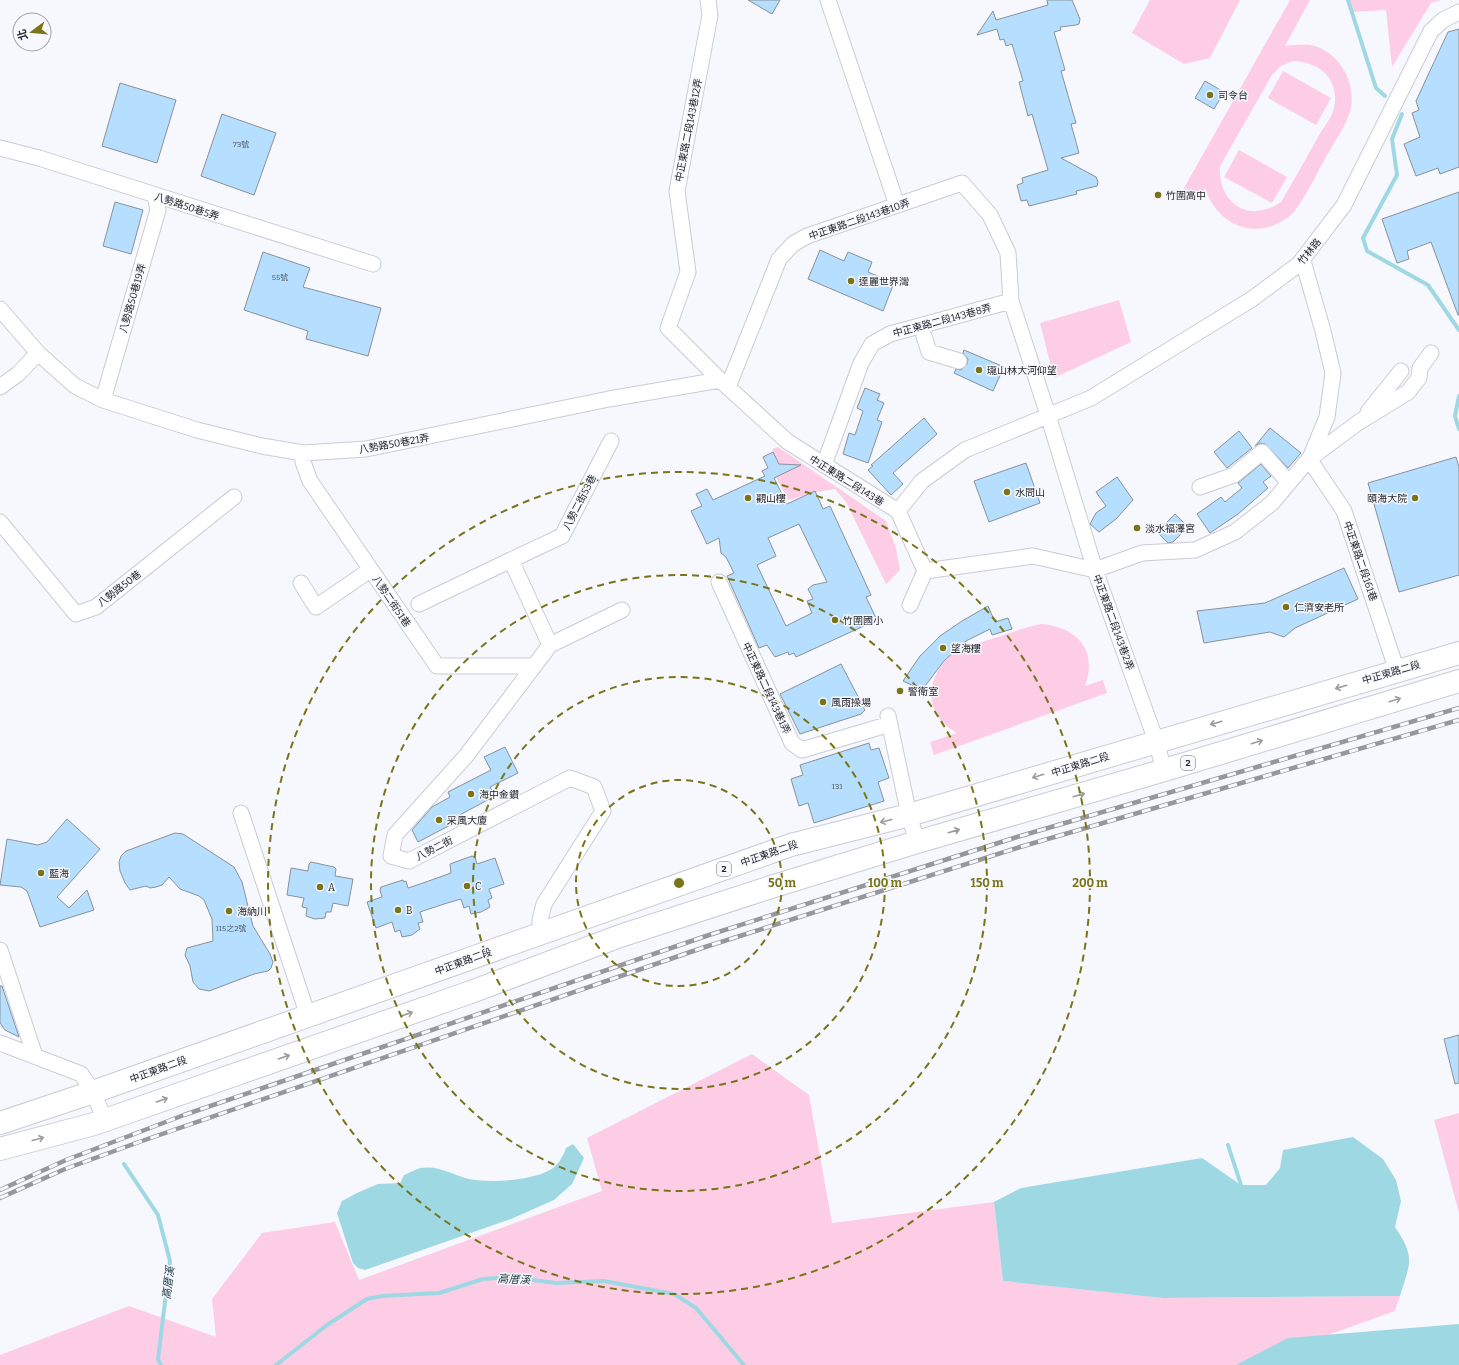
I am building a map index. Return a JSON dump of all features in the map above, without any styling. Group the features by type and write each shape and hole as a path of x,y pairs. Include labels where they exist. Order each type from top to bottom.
{"main road":[{"name":"中正東路二段","path":"0,1123 94,1092 792,845 908,815 1459,653"},
{"name":"2","path":"0,1149 105,1120 471,992 620,936 917,842 1164,770 1459,681"}],"street":[{"name":"中正東路二段143巷12弄","path":"708,0 710,15 677,191 688,272 668,328 724,383"},
{"path":"828,0 897,205"},
{"name":"竹林路","path":"898,511 922,481 965,450 1091,398 1252,299 1303,261 1344,205 1431,32 1443,20 1459,12"},
{"name":"八勢路50巷5弄","path":"0,148 39,158 373,264"},
{"name":"中正東路二段143巷10弄","path":"724,383 779,259 793,244 807,236 962,183 990,215 1008,253 1011,301"},
{"name":"八勢路50巷19弄","path":"103,400 158,210 155,196"},
{"path":"1303,261 1323,331 1333,373 1327,417 1309,459"},
{"path":"1011,301 1048,415 1095,570 1142,553 1195,550 1235,532 1272,503 1309,459 1360,422 1408,392 1419,378 1420,368 1431,353"},
{"name":"中正東路二段143巷8弄","path":"824,465 861,363 872,344 890,334 1011,301"},
{"path":"0,309 38,353 18,374 0,387"},
{"path":"924,336 930,352 959,361"},
{"name":"八勢路50巷21弄","path":"38,353 75,386 103,400 197,430 262,446 303,453 366,450 609,399 724,383"},
{"path":"1360,422 1401,371"},
{"name":"中正東路二段143巷","path":"724,383 788,442 898,511"},
{"name":"八勢二街53巷","path":"420,604 562,536 611,440"},
{"path":"1200,487 1234,475 1262,452 1289,483"},
{"name":"八勢二街51巷","path":"303,453 303,462 310,481 437,666 533,666"},
{"name":"中正東路二段161巷","path":"1309,459 1344,511 1397,671"},
{"name":"八勢路50巷","path":"0,522 76,614 96,607 234,497"},
{"path":"898,511 925,571 910,606"},
{"name":"中正東路二段143巷2弄","path":"925,571 1033,556 1095,570 1156,741 1164,770"},
{"path":"511,560 550,645"},
{"path":"301,582 316,607 370,570"},
{"name":"中正東路二段143巷1弄","path":"718,582 792,743 802,750 889,720 908,815"},
{"name":"八勢二街","path":"540,934 540,920 544,904 603,811 594,787 570,778 409,861 391,856 395,835 466,756 550,645 622,610"},
{"path":"241,813 308,1016"},
{"path":"908,815 917,842"},
{"path":"0,950 35,1056"},
{"path":"0,1043 81,1074 94,1092 105,1120"}],"shaded area":[{"path":"1150,0 1240,0 1210,58 1184,64 1132,33"},
{"path":"1290,0 1310,0 1285,46 1300,44 1311,45 1325,50 1333,56 1340,64 1349,82 1352,102 1344,127 1298,206 1293,213 1281,222 1268,227 1255,229 1242,227 1230,221 1220,213 1211,202 1205,188 1200,197 1184,188","holes":["1293,61 1303,62 1319,69 1326,74 1331,81 1335,98 1332,115 1281,202 1269,208 1258,211 1247,210 1230,200 1224,191 1220,166 1272,75 1281,66"]},
{"path":"1348,0 1441,0 1431,3 1392,67 1386,10 1352,12"},
{"path":"1283,71 1331,98 1316,125 1268,98"},
{"path":"1239,150 1287,177 1272,203 1224,177"},
{"path":"1119,300 1131,342 1054,378 1040,323"},
{"path":"778,447 886,521 896,548 900,570 886,584 846,502 835,489 788,500 776,477 779,465 772,449"},
{"path":"1041,624 1054,626 1074,635 1086,651 1089,662 1085,686 1103,680 1107,693 934,755 930,742 957,733 941,720 933,707 931,694 932,686 934,679 942,665 959,650"},
{"path":"752,1054 809,1095 832,1223 994,1202 1003,1281 1164,1298 1400,1296 1395,1311 1244,1365 0,1365 0,1355 129,1306 216,1337 212,1299 262,1233 335,1222 359,1280 602,1191 587,1138"},
{"path":"1459,1113 1459,1213 1434,1120"}],"water":[{"path":"1353,1137 1383,1159 1396,1180 1401,1201 1395,1227 1406,1246 1409,1261 1400,1296 1163,1298 1003,1281 994,1202 1021,1188 1202,1158 1241,1185 1266,1185 1280,1168 1283,1150"},
{"path":"573,1144 584,1158 572,1184 554,1200 511,1219 365,1270 358,1268 353,1263 337,1213 342,1201 378,1184 400,1183 404,1175 427,1167 439,1169 469,1179 487,1181 530,1177 548,1171 554,1167 566,1148"},
{"path":"1459,1324 1459,1365 1236,1365 1288,1338"}],"building":[{"path":"748,0 780,0 772,14"},
{"path":"1047,0 1072,0 1080,19 1079,24 1060,27 1061,30 1054,32 1065,70 1061,71 1076,123 1071,124 1079,153 1061,158 1096,177 1098,182 1097,186 1076,191 1077,194 1029,206 1027,200 1021,201 1017,185 1023,183 1022,178 1048,170 1032,114 1028,116 1019,82 1023,81 1012,44 1006,46 1004,39 1000,40 997,29 977,35 993,11 996,20 1048,5"},
{"path":"1459,29 1459,167 1440,174 1438,168 1416,176 1404,144 1420,137 1412,113 1419,110 1416,101 1448,32"},
{"name":"司令台","path":"1205,81 1224,92 1214,109 1195,98"},
{"path":"120,83 176,100 157,163 102,146"},
{"path":"222,114 276,133 254,195 201,176"},
{"path":"1459,192 1458,315 1431,242 1407,251 1409,259 1397,263 1382,219"},
{"path":"115,202 143,210 131,254 103,246"},
{"name":"達麗世界灣","path":"820,250 844,261 848,252 872,262 868,272 894,283 883,311 808,279"},
{"path":"263,252 310,268 303,287 381,308 368,356 306,339 308,331 244,310"},
{"name":"瓏山林大河仰望","path":"964,350 1004,367 993,391 954,373 956,369 961,370 967,364 968,359 963,353"},
{"path":"865,388 880,394 877,400 884,403 877,420 882,422 868,463 843,454 849,433 855,435 863,411 857,408"},
{"path":"924,418 937,434 893,473 903,484 891,495 868,470 873,466 871,465"},
{"path":"1270,428 1301,453 1288,468 1265,444 1260,443 1255,446"},
{"path":"1239,431 1252,448 1227,468 1214,452"},
{"path":"773,452 779,464 801,465 774,478 787,504 815,491 823,509 830,506 871,595 866,597 877,620 796,657 794,653 789,655 788,652 775,657 767,645 759,648 727,576 734,573 726,557 721,553 719,538 707,544 691,511 702,506 696,494 707,489 713,500 765,476 762,471 768,468 763,457","holes":["799,524 827,582 813,585 808,589 813,599 807,601 812,613 786,626 757,565 776,556 768,538"]},
{"path":"1456,457 1459,467 1459,575 1399,592 1368,483"},
{"name":"水問山","path":"1026,463 1040,503 989,522 974,481"},
{"path":"1261,464 1271,476 1263,482 1268,488 1238,514 1210,533 1197,514 1221,497 1225,502 1242,488 1238,483"},
{"path":"1117,477 1133,500 1116,519 1099,532 1090,524 1096,513 1106,506 1096,492"},
{"path":"1175,514 1188,527 1173,542 1168,543 1157,532"},
{"name":"仁濟安老所","path":"1344,568 1358,599 1295,628 1284,637 1270,632 1204,643 1197,611 1265,603"},
{"name":"望海樓","path":"988,606 995,622 1008,618 1012,629 992,635 990,629 966,641 944,661 922,690 903,681 920,656 940,636"},
{"name":"風雨操場","path":"841,664 865,710 861,714 800,734 780,694"},
{"path":"869,743 871,750 879,748 889,778 878,782 884,801 814,823 808,803 799,806 791,779 803,775 800,765"},
{"path":"505,747 518,773 490,787 495,796 456,817 458,821 418,842 412,830 432,807 450,797 448,792 491,770 484,757"},
{"name":"藍海","path":"67,819 100,849 57,897 69,908 87,890 94,910 40,927 27,891 21,887 0,885 7,839 38,845 47,842"},
{"name":"海納川","path":"175,833 183,834 234,867 242,882 253,926 270,954 273,962 268,971 254,974 209,991 199,989 193,982 190,966 185,955 187,948 213,941 212,919 204,900 199,896 180,889 169,877 162,885 150,888 146,886 130,890 125,883 120,871 119,862 121,856 126,851"},
{"path":"472,856 475,857 477,864 495,858 504,884 489,889 492,898 488,900 490,907 481,912 471,914 469,906 464,908 461,899 420,912 423,922 418,923 420,929 412,935 402,937 400,930 395,932 392,922 376,928 367,902 382,897 380,890 381,887 403,880 404,882 406,881 408,888 426,882 451,873 450,864"},
{"name":"A","path":"311,862 334,867 336,869 335,876 353,879 348,906 333,903 331,912 326,912 325,918 315,919 306,916 307,908 302,907 304,898 287,895 291,868 308,871 309,864"},
{"path":"0,986 2,986 19,1037 5,1030 0,1023"},
{"path":"1459,1035 1459,1083 1455,1084 1444,1039"}],"waterway":[{"path":"1348,0 1376,88 1385,96"},
{"path":"1402,114 1392,139 1397,175 1363,238 1367,251 1428,285 1459,330"},
{"path":"1459,396 1455,416 1459,429"},
{"path":"1228,1145 1241,1185"},
{"name":"高厝溪","path":"124,1164 158,1215 170,1261 158,1359 161,1365"},
{"name":"高厝溪","path":"276,1365 327,1325 367,1299 382,1296 439,1293 483,1279 510,1277 556,1283 604,1281 674,1294 696,1308 744,1365"}],"railway":[{"path":"0,1190 66,1160 184,1115 709,935 1017,837 1459,708"},
{"path":"0,1198 65,1169 139,1142 705,947 1020,847 1459,720"}],"place":[{"name":"司令台","path":"1210,95"},
{"name":"竹圍高中","path":"1158,195"},
{"name":"達麗世界灣","path":"851,281"},
{"name":"瓏山林大河仰望","path":"979,370"},
{"name":"水問山","path":"1007,492"},
{"name":"觀山樓","path":"748,498"},
{"name":"頤海大院","path":"1415,498"},
{"name":"淡水福澤宮","path":"1137,528"},
{"name":"仁濟安老所","path":"1286,607"},
{"name":"竹圍國小","path":"835,620"},
{"name":"望海樓","path":"943,648"},
{"name":"警衛室","path":"900,691"},
{"name":"風雨操場","path":"823,702"},
{"name":"海中金鑽","path":"471,794"},
{"name":"采風大廈","path":"439,820"},
{"name":"藍海","path":"41,873"},
{"name":"C","path":"467,886"},
{"name":"A","path":"320,887"},
{"name":"B","path":"398,910"},
{"name":"海納川","path":"229,911"}]}
